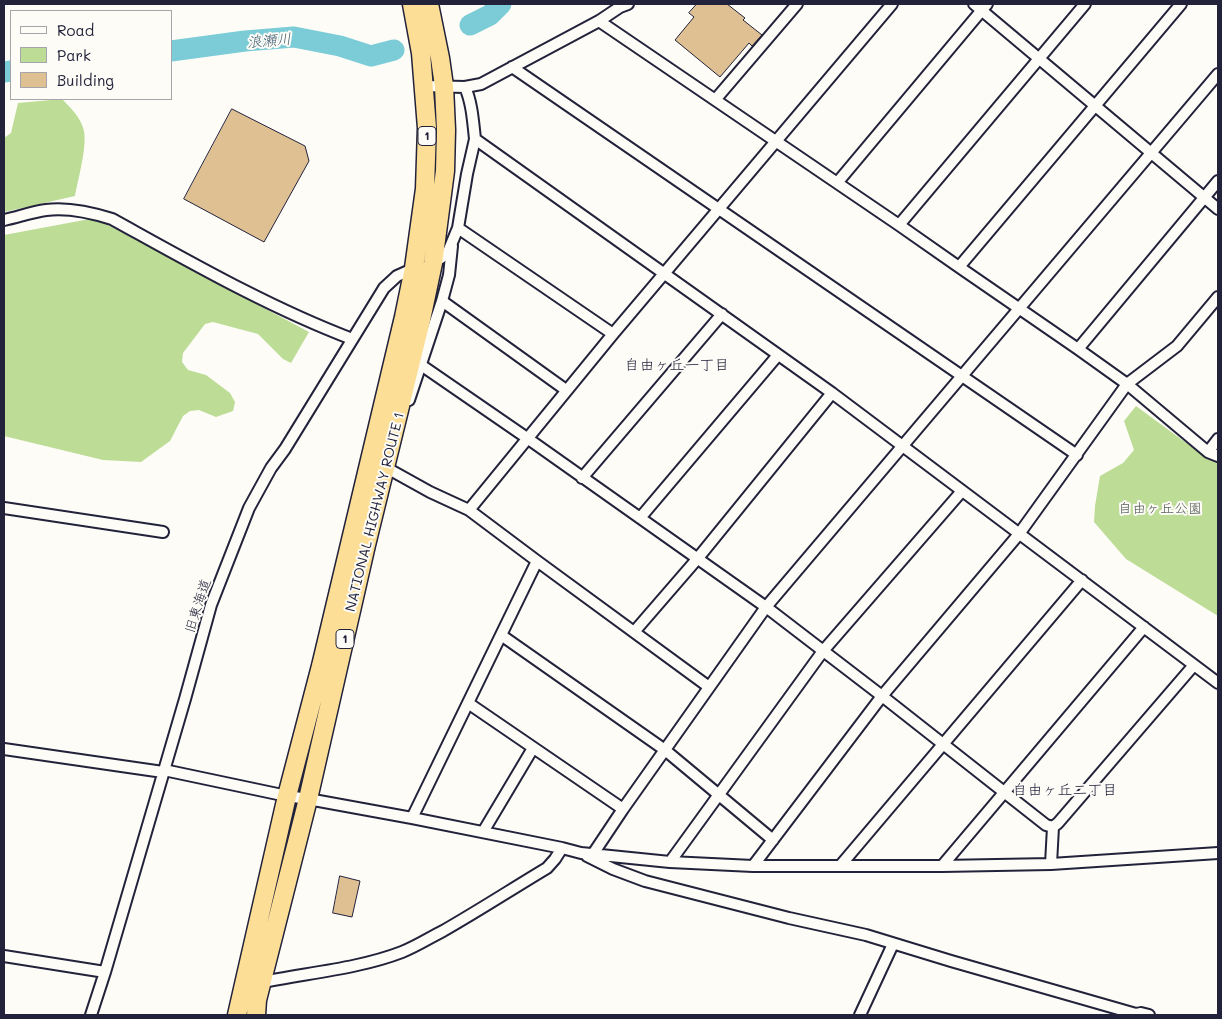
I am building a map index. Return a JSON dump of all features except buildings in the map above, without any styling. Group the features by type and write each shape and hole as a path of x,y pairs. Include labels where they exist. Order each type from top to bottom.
{"highway":[{"name":"NATIONAL HIGHWAY ROUTE 1","path":"237,1015 287,796 328,638 414,268 424,189 427,128 421,53 412,4"},
{"name":"NATIONAL HIGHWAY ROUTE 1","path":"256,1015 257,1000 308,798 433,263 445,171 446,130 444,86 429,4"}],"street":[{"path":"424,86 481,84 628,4"},
{"path":"715,100 797,4"},
{"path":"469,510 566,390 892,4"},
{"path":"899,225 1085,4"},
{"path":"959,267 1181,4"},
{"path":"837,183 981,6 1039,58 1218,209"},
{"path":"599,21 1078,349 1127,384 1208,452 1218,456"},
{"path":"512,67 1077,455"},
{"path":"593,854 766,607 1218,74"},
{"path":"433,263 448,252 458,228 475,139 471,105 465,86"},
{"path":"475,139 778,354 1218,683"},
{"path":"1078,349 1218,181"},
{"path":"4,220 47,210 79,210 112,219 269,304 314,325 352,339"},
{"path":"458,228 613,334"},
{"path":"393,437 408,403 442,301 449,275 453,242"},
{"name":"旧東海道","path":"91,1015 211,605 249,508 271,468 285,449 384,288 397,276 414,268 433,263"},
{"path":"753,866 882,696 1019,534 1127,384 1177,346 1218,296"},
{"path":"442,301 566,390"},
{"path":"582,478 722,314"},
{"path":"640,518 778,354"},
{"path":"421,365 766,607 1046,826 1053,827 1058,823 1194,665"},
{"path":"634,632 698,558 832,394"},
{"path":"1208,452 1218,439"},
{"path":"385,467 430,492 469,510 709,687"},
{"path":"670,862 823,651 962,491"},
{"path":"4,508 164,532"},
{"path":"412,818 537,561"},
{"path":"840,866 1082,580"},
{"path":"942,866 1144,627"},
{"path":"501,635 665,750 773,840"},
{"path":"468,703 623,809"},
{"path":"4,748 163,771 287,796 308,798 412,818 581,853 670,862 753,866 942,866 1051,864 1218,853"},
{"path":"482,832 533,748"},
{"path":"1051,864 1053,827"},
{"path":"244,985 385,958 404,951 454,924 547,868 562,848"},
{"path":"581,853 613,869 645,881 788,918 866,935 1136,1014 1149,1015"},
{"path":"860,1015 893,944"},
{"path":"4,956 105,972"}],"green space":[{"path":"63,100 83,126 85,138 83,155 75,196 4,212 4,138 11,133 18,103"},
{"path":"95,218 309,332 291,363 283,359 258,334 213,322 205,324 183,353 182,362 188,370 206,375 230,393 235,402 233,411 216,417 199,410 190,411 183,416 170,441 141,462 103,460 4,436 4,235"},
{"name":"自由ヶ丘公園","path":"1136,406 1204,456 1218,460 1218,616 1126,559 1094,522 1100,476 1123,463 1134,450 1124,421"}],"waterway":[{"name":"浪瀬川","path":"470,25 490,15 501,4"},
{"name":"浪瀬川","path":"172,51 245,41 294,37 340,46 371,56 394,50"},
{"name":"浪瀬川","path":"4,72 10,71"}],"district":[{"name":"自由ヶ丘一丁目","path":"677,365"},
{"name":"自由ヶ丘二丁目","path":"1065,790"}]}
